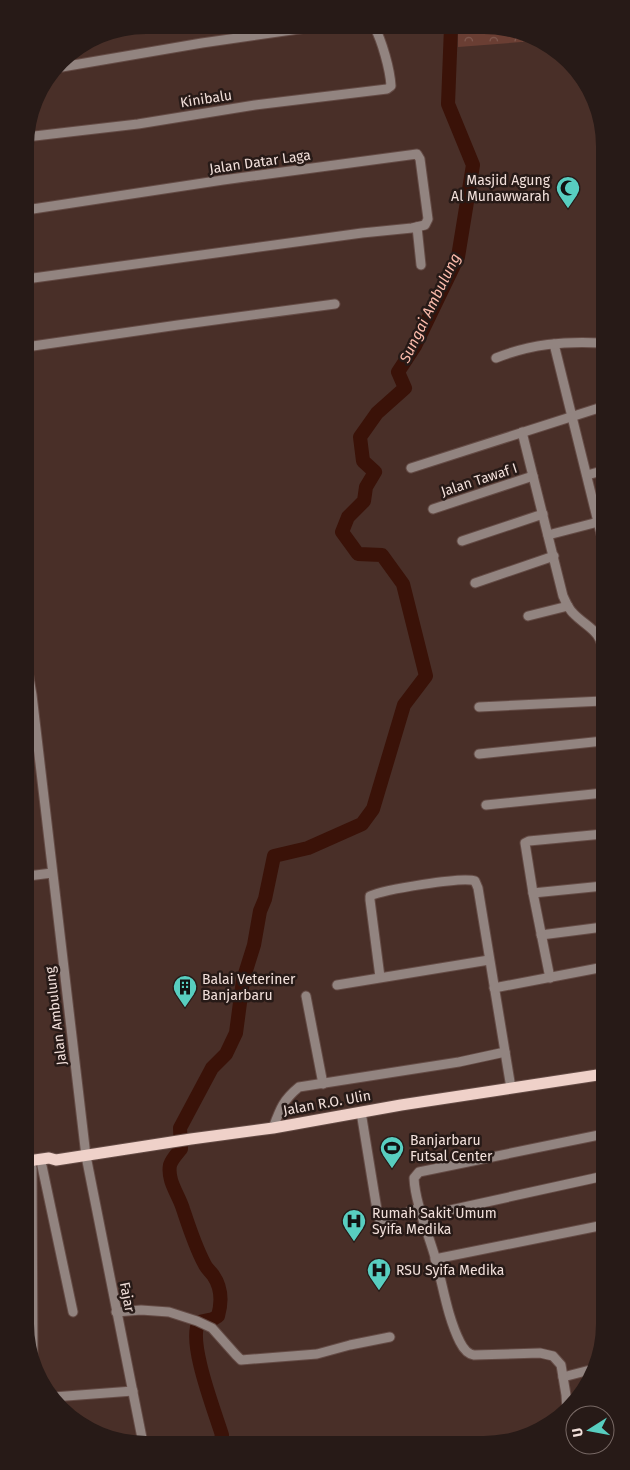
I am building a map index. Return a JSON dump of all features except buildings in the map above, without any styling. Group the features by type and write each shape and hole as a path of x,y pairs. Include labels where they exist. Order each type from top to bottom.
{"main road":[{"name":"Jalan R.O. Ulin","path":"34,1166 49,1158 56,1160 86,1156 273,1128 361,1112 596,1075"}],"street":[{"path":"68,66 264,34"},
{"name":"Kinibalu","path":"35,135 138,124 255,105 387,89 390,87 390,77 378,34"},
{"name":"Jalan Datar Laga","path":"34,209 224,180 416,154 420,158 428,219 425,225 417,227"},
{"path":"34,277 417,227 421,265"},
{"path":"34,346 335,304"},
{"path":"496,358 525,347 596,343"},
{"path":"554,344 586,475 596,508"},
{"path":"411,468 596,408"},
{"path":"522,432 564,596 574,615 596,634"},
{"path":"586,475 596,472"},
{"name":"Jalan Tawaf I","path":"433,509 533,476"},
{"path":"462,541 543,514"},
{"path":"548,535 596,522"},
{"path":"475,583 554,556"},
{"path":"528,616 568,606"},
{"path":"479,707 596,700"},
{"name":"Jalan Ambulung","path":"34,717 86,1156"},
{"path":"480,754 596,742"},
{"path":"34,745 38,744"},
{"path":"486,804 596,794"},
{"path":"550,978 533,893 526,843 529,841 596,835"},
{"path":"34,875 52,873"},
{"path":"380,977 370,896 426,884 469,879 475,881 478,888 511,1088"},
{"path":"533,893 596,887"},
{"path":"542,935 596,928"},
{"path":"337,985 490,960"},
{"path":"494,988 596,969"},
{"path":"306,996 323,1084"},
{"path":"273,1128 283,1102 299,1087 459,1062 505,1052"},
{"path":"361,1112 379,1219 383,1220 596,1178"},
{"path":"566,1400 561,1365 548,1354 474,1355 468,1353 461,1343 452,1321 421,1212 414,1178 419,1172 596,1136"},
{"name":"Fajar","path":"86,1156 141,1436"},
{"path":"34,1170 73,1312"},
{"path":"435,1259 596,1227"},
{"path":"116,1312 141,1310 169,1312 197,1321 212,1328 236,1356 242,1360 317,1354 390,1337"},
{"path":"564,1377 586,1371"},
{"path":"61,1396 132,1390"}],"green space":[{"path":"458,34 498,35 525,42 458,47"}],"waterway":[{"name":"Sungai Ambulung","path":"222,1436 203,1377 196,1331 199,1322 218,1316 221,1300 220,1290 216,1280 205,1265 195,1243 170,1177 170,1165 181,1149 180,1128 212,1068 226,1054 236,1033 243,980 254,945 260,911 265,899 274,856 308,848 362,824 373,809 404,705 426,676 403,584 382,555 358,554 342,532 348,517 364,501 366,487 375,472 363,461 360,437 377,413 405,388 398,372 415,346 458,257 473,165 448,104 451,34"}],"place":[{"name":"Masjid Agung Al Munawwarah","path":"568,209"},
{"name":"Balai Veteriner Banjarbaru","path":"185,1008"},
{"name":"Banjarbaru Futsal Center","path":"392,1169"},
{"name":"Rumah Sakit Umum Syifa Medika","path":"354,1242"},
{"name":"RSU Syifa Medika","path":"379,1291"}]}
